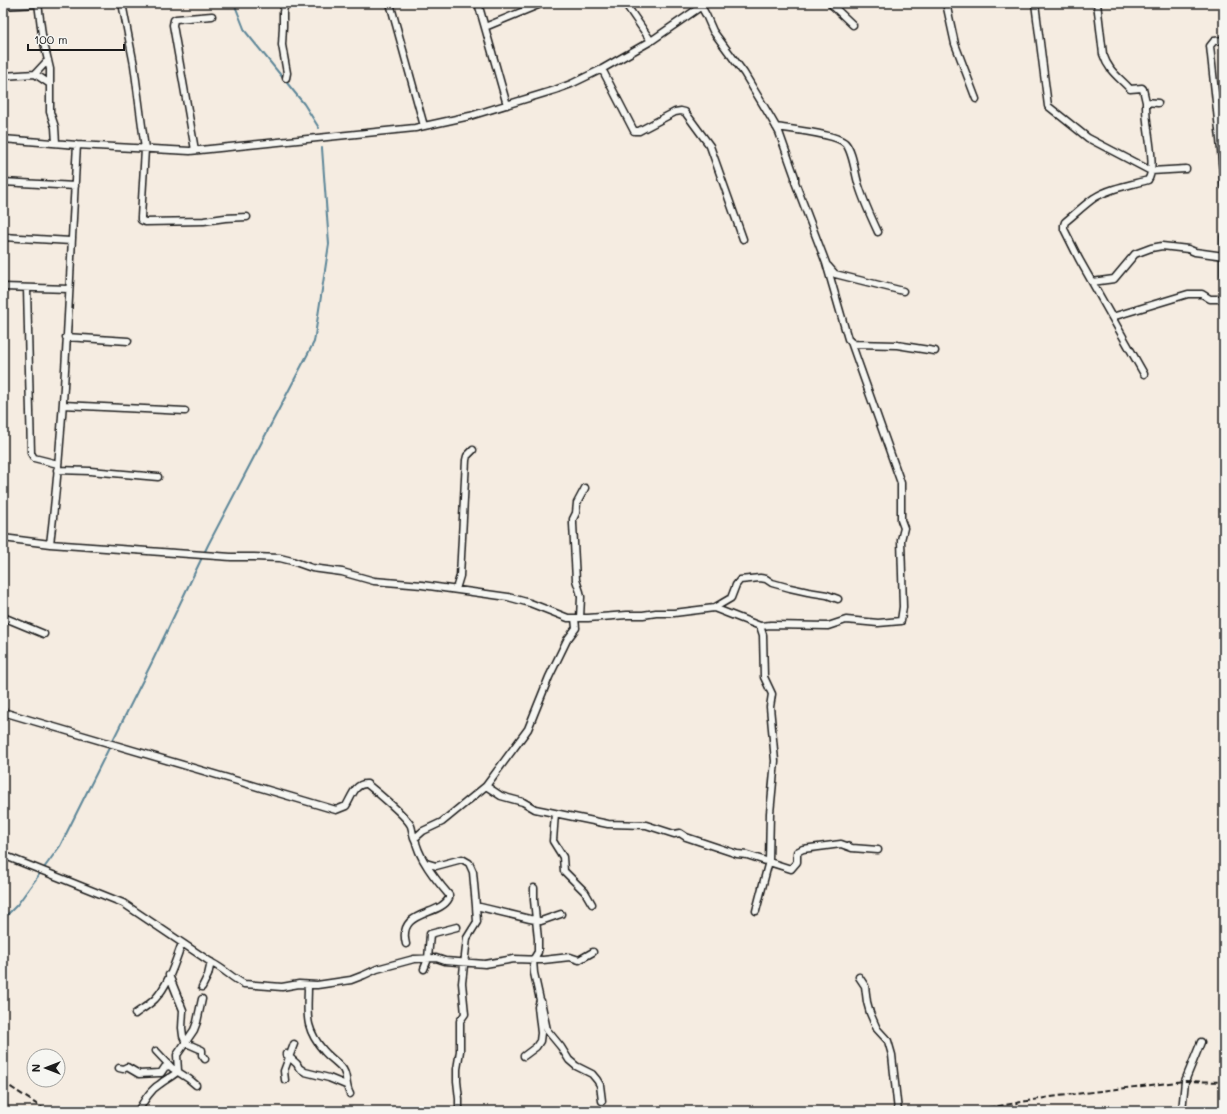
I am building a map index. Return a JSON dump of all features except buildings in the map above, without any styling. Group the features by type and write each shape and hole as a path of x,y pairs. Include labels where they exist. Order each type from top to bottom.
{"street":[{"path":"122,3 134,65 145,149 140,217 142,221 204,221 247,217"},
{"path":"285,3 283,12 282,45 287,72 286,78"},
{"path":"390,3 424,126"},
{"path":"478,3 507,105"},
{"path":"485,27 543,3"},
{"path":"625,3 651,42"},
{"path":"831,3 853,25"},
{"path":"946,3 955,44 976,99"},
{"path":"1035,3 1048,106 1088,138 1151,171 1186,169"},
{"path":"1097,3 1103,54 1109,69 1130,89 1143,89 1146,102 1151,171 1148,180 1115,189 1096,198 1084,206 1064,225 1064,229 1079,259 1144,374"},
{"path":"3,6 38,4 42,35 50,69 50,112 56,143"},
{"path":"3,139 145,149 195,150 401,130 424,126 470,116 571,84 651,42 703,5 712,31 728,50 744,73 776,127 826,263 848,338 851,342 901,483 901,520 904,528 901,540 903,607 901,621 878,623 846,620 828,626 760,626 714,608"},
{"path":"195,150 173,25 176,18 212,16"},
{"path":"1224,40 1214,41 1210,46 1224,186"},
{"path":"35,74 48,60"},
{"path":"602,69 634,131 639,131 675,112 685,112 710,146 743,239"},
{"path":"3,76 35,74 50,84"},
{"path":"1146,102 1158,103"},
{"path":"776,127 822,134 842,140 845,143 849,149 859,187 878,232"},
{"path":"50,544 63,405 77,145"},
{"path":"3,182 74,186"},
{"path":"1224,236 1224,275"},
{"path":"3,237 71,241"},
{"path":"1092,282 1114,279 1135,254 1151,248 1162,246 1224,256"},
{"path":"826,263 835,274 903,291"},
{"path":"3,287 69,289"},
{"path":"28,288 31,453 34,458 57,467 158,477"},
{"path":"1112,317 1188,294 1202,294 1210,299 1224,299"},
{"path":"66,337 128,340"},
{"path":"851,342 854,344 897,345 935,351"},
{"path":"63,405 185,411"},
{"path":"456,589 460,576 466,460 473,450"},
{"path":"416,842 416,836 442,822 486,786 528,729 549,677 567,640 576,628 581,598 576,580 573,519 576,513 577,503 585,488"},
{"path":"3,538 50,544 199,555 280,558 312,568 342,572 374,581 456,589 514,599 530,603 568,618 674,613 714,608 731,598 738,582 743,580 764,578 772,583 790,588 827,594 838,598"},
{"path":"3,617 44,634"},
{"path":"756,910 769,861 770,813 775,761 770,708 772,694 764,677 763,635 760,626"},
{"path":"3,712 336,810 346,806 357,786 362,783 368,784 411,826 412,836 426,863 449,896 446,903 440,907 413,919 405,931 404,937 406,944"},
{"path":"486,786 501,796 523,802 536,809 608,824 646,825 674,834 680,833 737,854 747,855 792,869 797,862 797,852 803,849 841,844 852,848 878,850"},
{"path":"555,812 553,841 563,857 564,871 585,892 592,904"},
{"path":"3,856 123,903 244,984 282,987 299,984 317,985 351,980 386,966 414,959 436,958 445,961 486,964 514,959 533,960 570,957 579,960 593,952"},
{"path":"426,863 436,866 462,859 469,863 473,872 477,922 468,938 464,962 462,990 465,1014 460,1021 460,1050 457,1069 459,1100 458,1111"},
{"path":"534,888 538,939 538,952 533,960 534,973 547,1030 561,1047 569,1060 576,1066 592,1074 600,1085 602,1101"},
{"path":"476,906 530,920 541,921 561,914"},
{"path":"424,969 428,959 430,934 457,927"},
{"path":"135,1014 154,1000 161,991 170,975 182,943"},
{"path":"202,987 208,974 211,962"},
{"path":"170,975 183,1010 183,1036 186,1043 202,1050 202,1055 206,1059"},
{"path":"859,977 865,986 870,1013 877,1029 888,1041 892,1055 898,1111"},
{"path":"308,985 308,1022 314,1038 324,1051 343,1068 347,1089 350,1094"},
{"path":"178,1071 176,1063 177,1055 194,1030 202,999"},
{"path":"524,1056 536,1047 540,1041 541,1033 538,1007 540,1000"},
{"path":"1182,1111 1185,1081 1201,1042"},
{"path":"285,1080 284,1072 288,1056 294,1044"},
{"path":"156,1051 169,1066 189,1078 196,1085"},
{"path":"288,1056 305,1072 329,1078 346,1085"},
{"path":"119,1068 123,1069 126,1067 140,1074 161,1073 165,1067 169,1066"},
{"path":"138,1111 152,1090 160,1083 174,1076 178,1071"}],"waterway":[{"path":"234,3 245,31 304,104 319,128"},
{"path":"3,919 17,905 60,846 152,662 208,545 314,342 329,244 322,148"}],"railway":[{"path":"971,1111 1050,1097 1185,1081 1224,1082"},
{"path":"3,1082 47,1111"}]}
